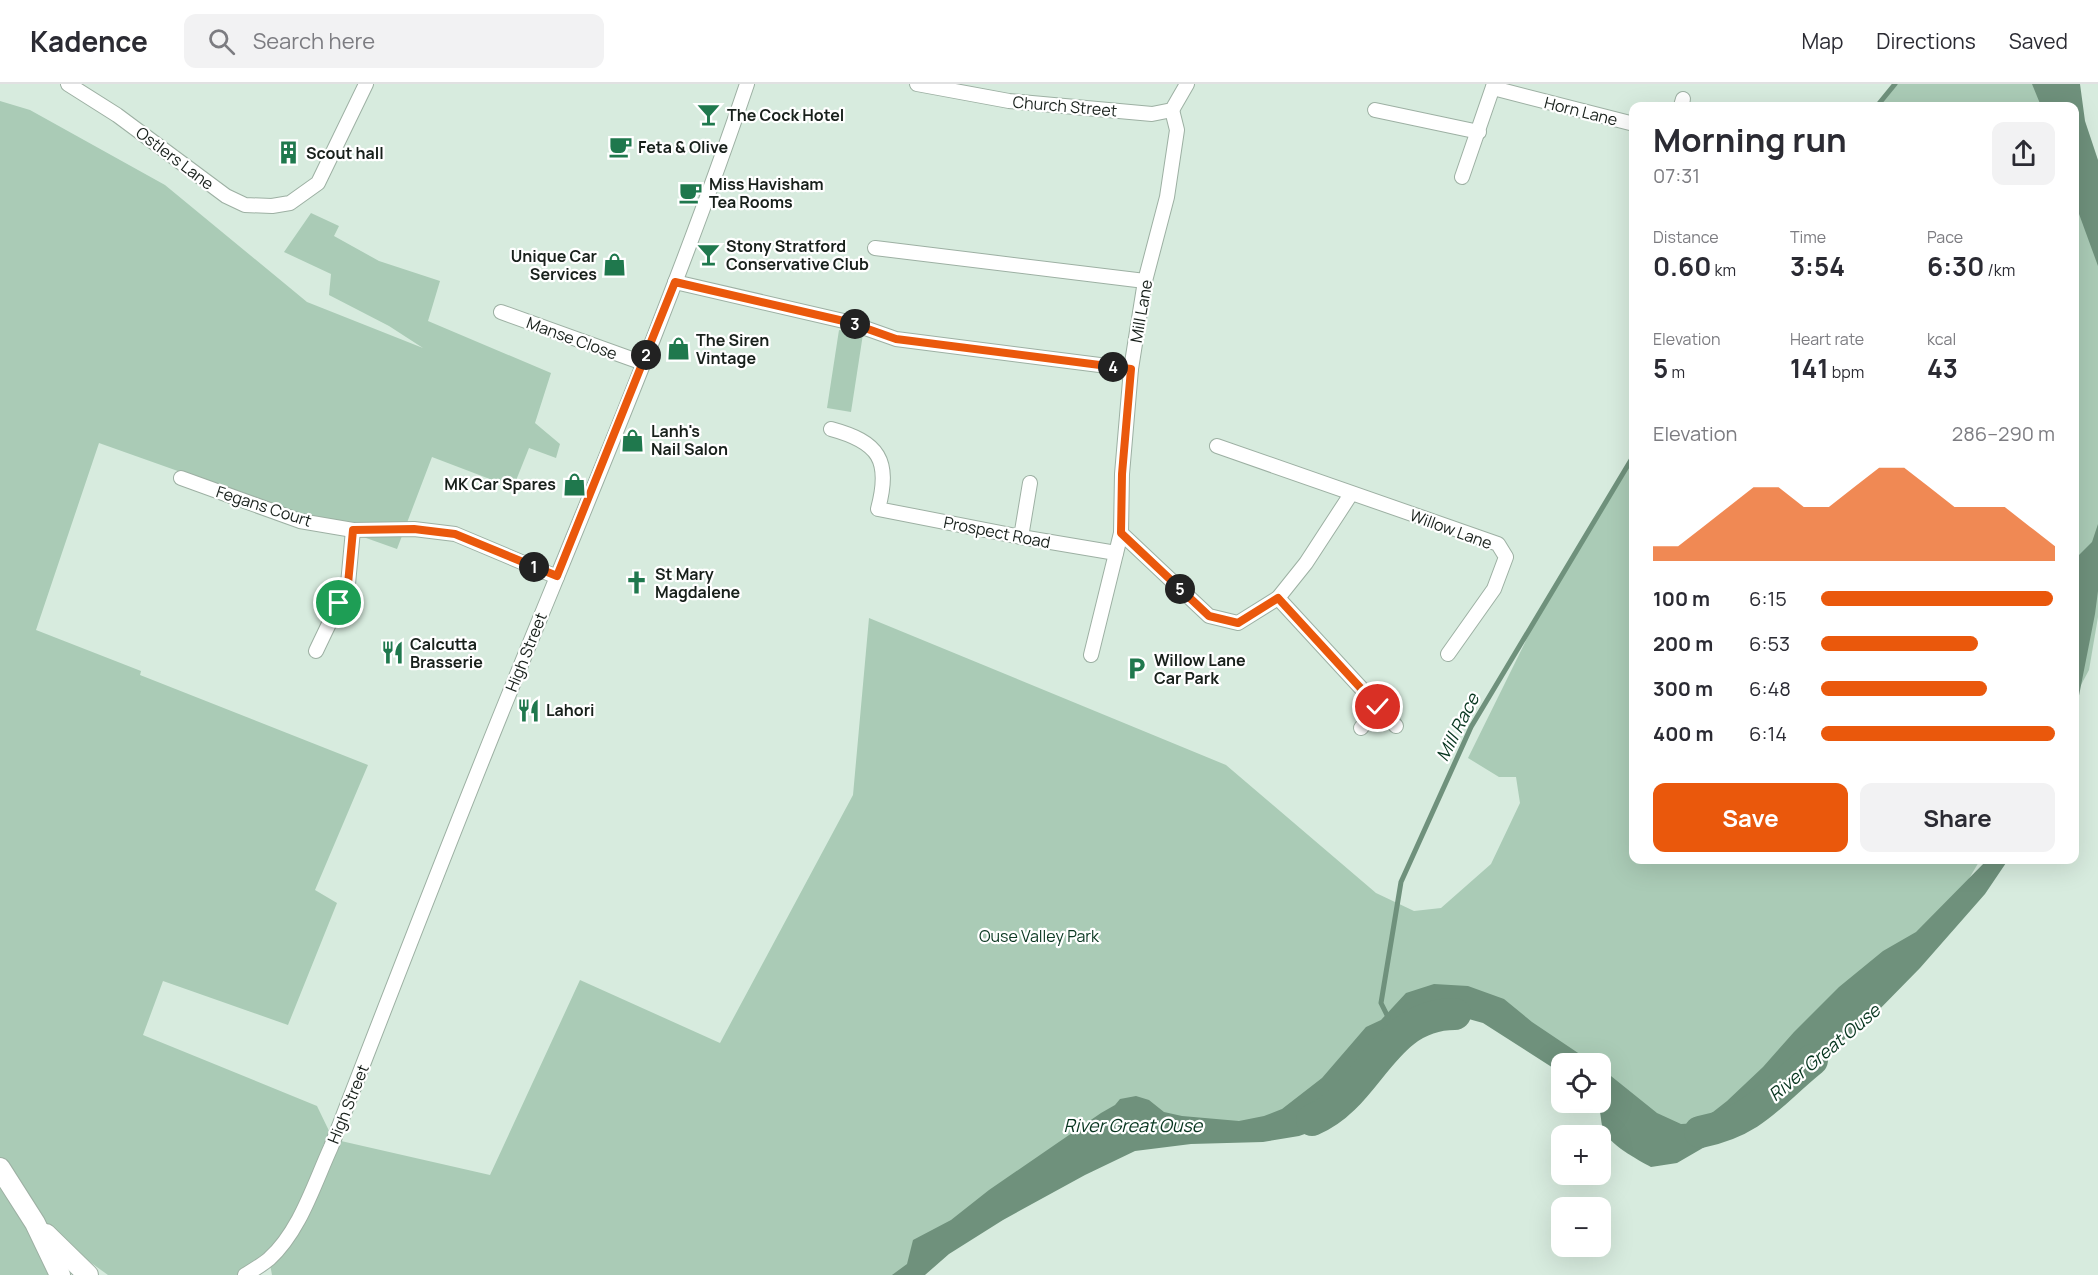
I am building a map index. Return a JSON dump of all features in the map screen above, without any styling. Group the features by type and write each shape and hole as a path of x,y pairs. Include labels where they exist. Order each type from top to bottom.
{"street":[{"name":"Ostlers Lane","path":"68,84 117,115 226,196 245,205 272,206 290,202 318,183 366,84"},
{"name":"High Street","path":"245,1275 269,1259 298,1218 331,1147 675,282 722,160 747,84"},
{"name":"Church Street","path":"917,84 1009,101 1152,114 1174,108"},
{"path":"1174,108 1187,84"},
{"name":"Horn Lane","path":"1462,177 1493,86 1629,123"},
{"name":"Mill Lane","path":"1091,655 1121,533 1122,474 1131,369 1145,281 1167,197 1177,130 1174,108"},
{"path":"1375,110 1479,132"},
{"path":"875,248 1145,281"},
{"path":"675,282 848,322 896,339 1131,369"},
{"name":"Manse Close","path":"501,312 643,363"},
{"name":"Prospect Road","path":"831,429 860,438 873,448 882,466 884,485 878,509 1116,553"},
{"name":"Willow Lane","path":"1217,446 1498,544 1506,557 1494,589 1448,654"},
{"name":"Fegans Court","path":"181,478 300,521 353,530 414,529 455,534 557,576"},
{"path":"1021,537 1030,483"},
{"path":"1121,533 1209,616 1238,623 1278,598 1306,562 1351,494"},
{"path":"316,651 348,584 353,530"},
{"path":"1278,598 1396,726"},
{"path":"1361,728 1378,707"},
{"path":"0,1168 35,1223 60,1275"},
{"path":"35,1223 88,1275"}],"green space":[{"path":"1895,84 2052,84 2059,102 1880,102"},
{"name":"Ouse Valley Park","path":"0,101 30,110 165,185 307,302 423,348 389,326 329,295 331,274 284,252 311,213 339,226 334,236 379,261 440,281 428,321 551,373 535,423 560,444 556,458 529,448 513,488 432,457 397,549 99,443 36,630 141,671 140,675 368,765 315,890 337,903 288,1025 163,981 143,1035 317,1106 331,1135 341,1141 490,1175 580,980 720,1043 853,795 869,618 1226,765 1376,893 1414,911 1441,908 1491,864 1520,803 1516,777 1499,777 1468,758 1540,612 1629,462 1629,864 1978,864 1915,971 1692,1144 1611,1107 1611,1053 1551,1053 1551,1057 1453,991 1425,990 1300,1122 1114,1154 927,1257 911,1275 272,1275 269,1259 245,1275 108,1275 76,1252 18,1197 51,1275 0,1275"},
{"path":"2079,162 2098,215 2098,617 2089,670 2079,689"},
{"path":"839,330 863,334 851,412 827,408"}],"water":[{"path":"2032,84 2080,84 2085,121 2098,160 2098,266 2079,214 2079,102 2039,102"},
{"path":"2098,524 2098,591 2079,696 2079,555 2092,542"},
{"name":"River Great Ouse","path":"1983,864 2005,864 1985,894 1920,968 1868,1021 1708,1145 1677,1163 1651,1167 1624,1151 1611,1140 1611,1125 1602,1125 1600,1113 1611,1113 1611,1076 1657,1113 1681,1124 1699,1123 1727,1101 1763,1067 1839,987 1883,951 1916,932"},
{"name":"River Great Ouse","path":"1434,984 1468,986 1504,999 1532,1022 1578,1053 1551,1053 1551,1067 1483,1023 1458,1016 1430,1019 1407,1026 1379,1045 1372,1057 1352,1075 1346,1087 1345,1102 1319,1129 1299,1136 1263,1142 1191,1144 1135,1151 1085,1175 1003,1220 949,1254 925,1275 892,1275 907,1264 913,1240 951,1220 989,1190 1115,1105 1120,1099 1136,1096 1149,1100 1164,1112 1182,1116 1239,1121 1264,1116 1282,1109 1322,1078 1366,1027 1381,1020 1406,993"}],"waterway":[{"name":"Mill Race","path":"1880,102 1895,84"},
{"name":"Mill Race","path":"1388,1017 1381,1003 1401,882 1471,727 1629,463"},
{"name":"River Great Ouse","path":"1312,1120 1332,1109 1349,1093 1393,1041 1410,1027 1430,1018 1455,1014"},
{"name":"River Great Ouse","path":"1700,1132 1735,1121 1749,1113 1812,1060"}],"place":[{"name":"The Cock Hotel","path":"709,115"},
{"name":"Feta & Olive","path":"620,147"},
{"name":"Scout hall","path":"288,153"},
{"name":"Miss Havisham Tea Rooms","path":"691,193"},
{"name":"Stony Stratford Conservative Club","path":"708,255"},
{"name":"Unique Car Services","path":"615,265"},
{"name":"The Siren Vintage","path":"678,349"},
{"name":"Lanh's Nail Salon","path":"633,440"},
{"name":"MK Car Spares","path":"574,484"},
{"name":"St Mary Magdalene","path":"637,583"},
{"name":"Calcutta Brasserie","path":"392,653"},
{"name":"Willow Lane Car Park","path":"1136,669"},
{"name":"Lahori","path":"528,710"}],"route":[{"path":"339,603 348,584 353,530 414,529 455,534 557,576 675,282 848,322 896,339 1131,369 1125,422 1121,533 1209,616 1238,623 1278,598 1378,707"}]}
